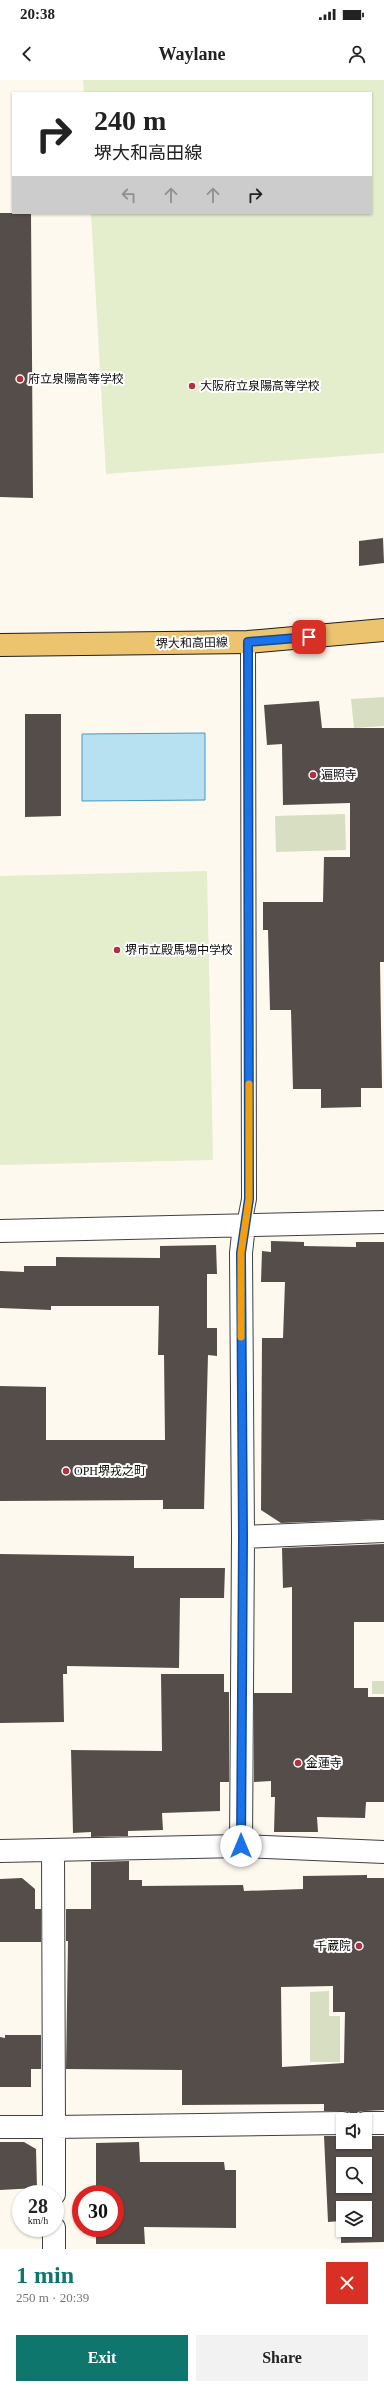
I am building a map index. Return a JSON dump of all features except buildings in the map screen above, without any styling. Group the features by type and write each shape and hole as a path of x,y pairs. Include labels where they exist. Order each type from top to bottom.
{"main road":[{"name":"堺大和高田線","path":"0,645 248,642 384,630"}],"street":[{"path":"0,1231 384,1222"},
{"path":"241,1846 243,1537 241,1253 244,1225"},
{"path":"243,1537 384,1532"},
{"path":"0,1851 241,1846 384,1852"},
{"path":"53,1850 54,2185"},
{"path":"372,2123 384,2122"},
{"path":"0,2127 336,2123"},
{"path":"54,2237 54,2249"}],"lane":[{"path":"244,1225 249,1199 248,642"}],"green space":[{"path":"83,80 384,80 384,453 106,474 91,214 372,214 372,92 84,92"},
{"path":"384,697 384,726 354,728 351,699"},
{"path":"345,814 346,850 276,852 275,816"},
{"path":"207,871 213,1160 0,1165 0,876"},
{"path":"372,1681 384,1681 384,1694 372,1694"},
{"path":"329,1991 329,2016 340,2016 340,2062 310,2062 310,1992"}],"water":[{"path":"205,733 205,800 82,801 82,734"}],"slow traffic":[{"path":"241,1337 241,1253 249,1199 249,1084"}],"place":[{"name":"府立泉陽高等学校","path":"20,379"},
{"name":"大阪府立泉陽高等学校","path":"192,386"},
{"name":"遍照寺","path":"313,775"},
{"name":"堺市立殿馬場中学校","path":"117,950"},
{"name":"OPH堺戎之町","path":"66,1471"},
{"name":"金蓮寺","path":"298,1763"},
{"name":"千蔵院","path":"359,1946"}],"route":[{"path":"241,1846 243,1537 241,1253 249,1199 248,642 309,637"}]}
